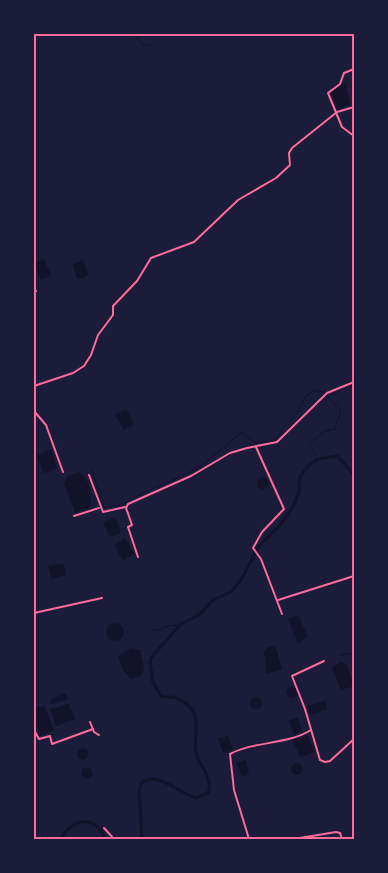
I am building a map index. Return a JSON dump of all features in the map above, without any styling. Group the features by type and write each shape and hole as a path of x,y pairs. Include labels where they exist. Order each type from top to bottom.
{"street":[{"path":"354,69 344,73 340,84 328,91 343,129 354,136"},
{"path":"34,386 73,373 84,366 98,335 112,314 113,306 137,281 151,258 194,242 238,200 279,175 291,164 289,153 292,148 336,113 354,107"},
{"path":"89,475 99,508 105,513 125,507 142,496 191,476 223,457 256,446 279,441 327,393 354,382"},
{"path":"34,411 46,425 63,472"},
{"path":"256,446 284,507 282,512 262,532 253,545 253,550 259,554 282,614"},
{"path":"125,507 132,525 128,528 138,557"},
{"path":"74,516 99,508"},
{"path":"278,600 354,576"},
{"path":"34,613 102,598"},
{"path":"324,661 292,676 319,756 325,762 334,758 354,739"},
{"path":"90,722 92,729 99,736"},
{"path":"34,730 39,738 50,736 52,744 92,729"},
{"path":"249,839 234,790 230,754 264,743 295,737 311,730"},
{"path":"104,828 114,839"},
{"path":"294,839 336,832 340,833 342,839"}],"shaded area":[{"path":"345,83 350,104 338,110 330,93"},
{"path":"44,259 51,275 41,280 34,263"},
{"path":"83,260 88,274 85,278 77,279 73,264"},
{"path":"126,409 134,424 124,430 115,415"},
{"path":"47,450 51,450 57,468 46,473 43,472 37,456"},
{"path":"79,472 88,483 91,499 89,508 75,512 64,483 67,477"},
{"path":"263,477 269,483 263,489 257,483"},
{"path":"115,518 121,531 119,534 110,537 103,523"},
{"path":"125,538 134,554 123,560 114,545"},
{"path":"63,563 66,575 52,579 48,566"},
{"path":"298,615 308,637 298,643 288,619"},
{"path":"115,623 121,626 124,632 121,638 115,641 109,638 106,632 109,626"},
{"path":"275,646 282,669 267,674 264,652 267,648"},
{"path":"131,648 140,650 144,670 142,675 131,679 123,670 118,656"},
{"path":"341,662 347,665 354,686 341,690 332,667"},
{"path":"292,686 298,692 292,698 286,692"},
{"path":"64,693 68,699 53,704 50,703 52,699"},
{"path":"254,697 258,697 262,703 258,709 254,709 250,705 250,701"},
{"path":"326,701 327,709 312,715 309,714 307,706"},
{"path":"69,704 75,719 56,726 50,709"},
{"path":"45,706 54,730 40,736 34,718 34,708"},
{"path":"298,717 302,731 294,735 289,721"},
{"path":"228,736 233,750 223,753 218,738"},
{"path":"308,736 314,752 300,757 293,741 294,739"},
{"path":"83,748 89,754 83,760 77,754"},
{"path":"246,760 249,774 242,777 236,763"},
{"path":"299,763 302,764 302,774 295,775 292,774 291,767 292,764"},
{"path":"87,767 93,773 87,779 81,773"}],"waterway":[{"path":"134,34 144,46 150,45"},
{"path":"328,397 354,384"},
{"path":"91,467 104,508 123,505 141,494 197,469 242,432 255,443 273,441 296,415 306,396 315,390 323,392 341,410 335,429 325,431 309,444 318,459"},
{"path":"142,839 139,791 141,783 155,779 196,798 208,793 209,788 208,778 197,756 195,747 195,716 186,704 174,697 161,696 153,682 151,658 181,624 199,615 213,600 231,592 241,580 259,546 281,524 293,507 299,491 300,477 309,465 318,459 337,456 354,475"},
{"path":"153,630 172,625 179,626"},
{"path":"339,655 354,653"},
{"path":"61,839 71,827 83,822 90,822 101,831 105,839"}]}
